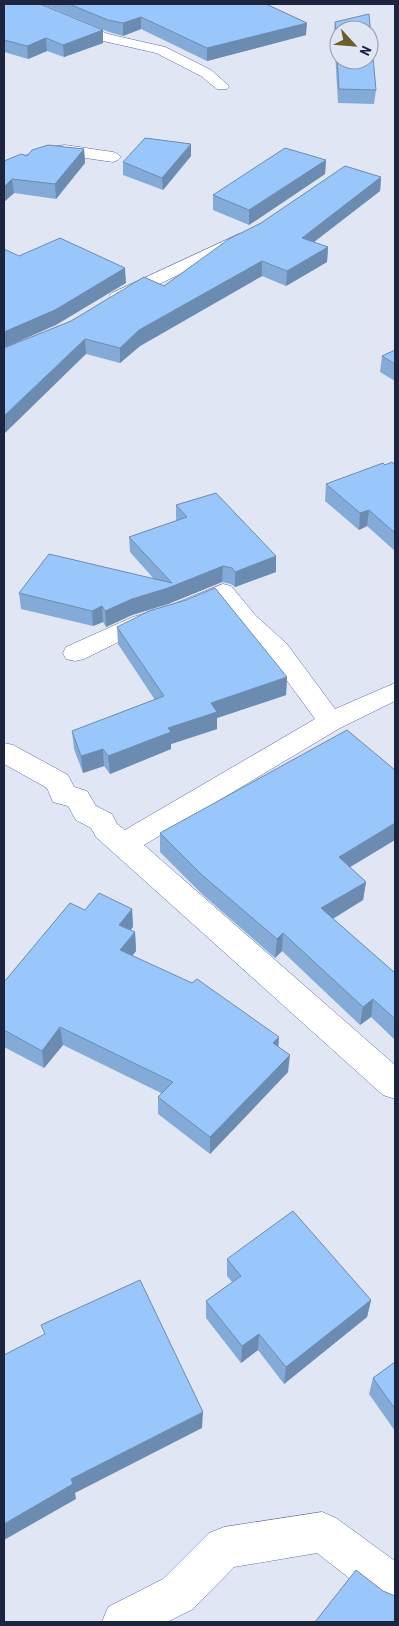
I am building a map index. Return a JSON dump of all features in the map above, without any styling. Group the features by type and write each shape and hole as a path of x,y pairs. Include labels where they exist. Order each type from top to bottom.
{"street":[{"path":"27,4 104,37 160,50 206,73 222,86"},
{"path":"4,168 51,151 66,150 113,157"},
{"path":"104,305 144,282 217,251 253,232"},
{"path":"75,653 141,622 177,611 223,591 248,621 278,650 331,722"},
{"path":"124,844 331,722 395,690"},
{"path":"4,752 58,782 63,795 77,798 86,813 102,821 106,830 395,1085"},
{"path":"124,1622 178,1594 224,1548 322,1532 395,1587"}],"building":[{"path":"4,4 40,4 103,30 63,45 46,38 27,46 4,40"},
{"path":"69,4 266,4 307,23 207,48 141,17 123,23 108,20"},
{"path":"369,14 370,20 344,20"},
{"path":"338,70 374,70 376,90 339,89"},
{"path":"145,138 191,144 162,178 123,162"},
{"path":"48,145 84,149 55,184 12,179 4,187 4,161 21,154 27,156 32,150"},
{"path":"285,148 326,160 249,210 213,195"},
{"path":"345,166 381,177 302,238 328,247 287,271 262,261 139,330 120,348 85,339 4,416 4,348 71,321 144,277 164,286 229,239 261,223"},
{"path":"60,238 125,268 55,310 4,332 4,249 19,256"},
{"path":"395,350 395,364 382,356"},
{"path":"392,462 395,465 395,533 369,510 360,513 326,484 383,463 385,465"},
{"path":"216,493 276,556 235,572 232,568 223,566 168,588 132,599 105,611 102,606 92,611 19,593 49,554 172,583 129,537 187,517 176,505"},
{"path":"215,588 287,677 211,703 217,712 168,728 171,732 108,756 103,749 81,756 72,731 164,696 117,627 149,611 186,600"},
{"path":"347,730 395,770 395,823 339,857 366,882 321,908 395,973 395,1019 373,999 363,1007 283,933 277,939 202,875 160,833"},
{"path":"99,893 132,909 119,925 135,932 120,950 192,983 197,979 279,1037 273,1043 290,1055 210,1137 158,1097 173,1082 60,1027 42,1051 4,1030 4,982 70,903 85,910"},
{"path":"293,1211 371,1300 286,1367 259,1334 242,1346 206,1301 241,1276 227,1259"},
{"path":"140,1280 203,1412 71,1479 73,1484 4,1524 4,1355 45,1334 41,1325"},
{"path":"395,1362 395,1409 373,1378"},
{"path":"356,1570 383,1591 395,1596 395,1622 315,1622"}]}
